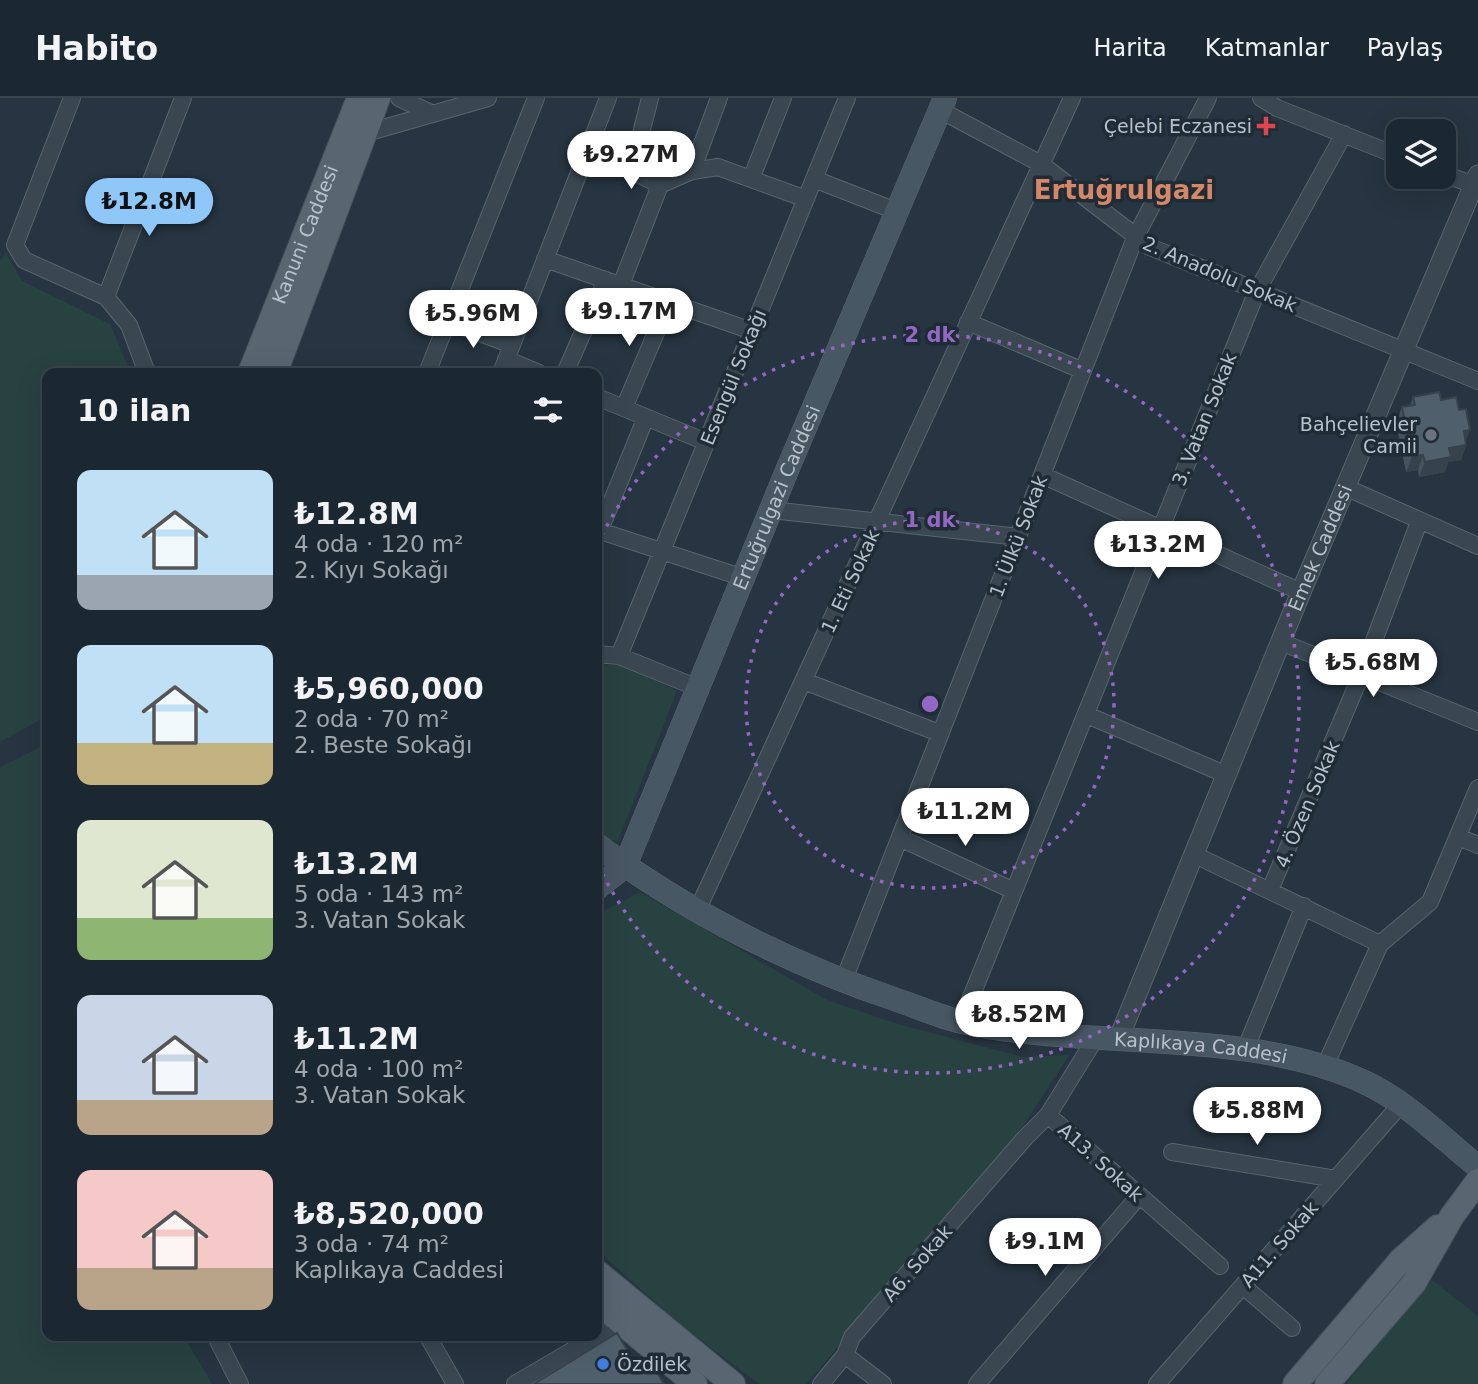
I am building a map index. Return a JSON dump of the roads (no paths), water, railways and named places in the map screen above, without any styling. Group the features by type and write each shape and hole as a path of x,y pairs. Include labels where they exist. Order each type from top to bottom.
{"main road":[{"name":"Kanuni Caddesi","path":"252,368 338,143 359,98"},
{"name":"Kanuni Caddesi","path":"277,368 378,98"},
{"name":"Ertuğrulgazi Caddesi","path":"602,884 625,866 942,104"},
{"name":"Kaplıkaya Caddesi","path":"602,849 697,911 843,982 961,1022 1095,1039 1245,1050 1325,1066 1366,1082 1401,1104 1478,1167"},
{"path":"1326,1384 1413,1283 1452,1216 1478,1181"},
{"path":"1295,1384 1401,1259 1452,1216"},
{"path":"602,1276 733,1384"},
{"path":"602,1307 695,1384"}],"street":[{"path":"72,98 15,245 24,260 106,297 129,325 145,368"},
{"path":"106,297 183,98"},
{"path":"399,98 433,114"},
{"path":"338,143 488,98"},
{"path":"429,368 536,98"},
{"path":"506,359 608,98"},
{"path":"650,98 633,165 638,174 660,186"},
{"path":"692,171 719,98"},
{"path":"751,179 783,98"},
{"name":"Esengül Sokağı","path":"619,656 847,98"},
{"name":"1. Eti Sokak","path":"697,911 1072,98"},
{"name":"1. Ülkü Sokak","path":"843,982 1135,238 1208,98"},
{"path":"1261,98 1277,108 1386,151"},
{"name":"2. Anadolu Sokak","path":"942,104 1041,164 1135,238 1478,381"},
{"name":"3. Vatan Sokak","path":"961,1022 1257,291 1344,134"},
{"path":"568,368 660,186 692,171 718,167 806,199"},
{"path":"1456,176 1476,180"},
{"path":"814,179 896,211"},
{"name":"Emek Caddesi","path":"1118,1040 1301,592 1476,180"},
{"path":"545,259 752,331"},
{"path":"624,408 669,302"},
{"path":"448,321 506,359 527,368"},
{"path":"968,323 1081,370"},
{"path":"602,399 706,442"},
{"path":"602,521 646,417"},
{"path":"1042,475 1301,592"},
{"path":"1347,488 1419,522 1478,545"},
{"path":"771,510 1019,537"},
{"name":"4. Özen Sokak","path":"1270,890 1361,675 1419,522"},
{"path":"602,531 744,578"},
{"path":"1282,642 1478,722"},
{"path":"602,654 619,656 698,688"},
{"path":"804,681 939,733"},
{"path":"1087,715 1227,775"},
{"path":"1325,1066 1380,944 1430,902 1478,788"},
{"path":"1458,837 1478,845"},
{"path":"900,838 1014,891"},
{"path":"1195,855 1380,944"},
{"path":"1245,1050 1304,906"},
{"name":"A13. Sokak","path":"1095,1039 1048,1115 1220,1266"},
{"name":"A11. Sokak","path":"1159,1384 1401,1104"},
{"name":"A6. Sokak","path":"821,1384 845,1355 852,1337 1048,1115"},
{"path":"1172,1152 1336,1179"},
{"path":"977,1384 1139,1196"},
{"path":"1243,1286 1292,1328"},
{"path":"602,1333 619,1323"},
{"path":"218,1341 240,1384"},
{"path":"430,1341 455,1384"},
{"path":"515,1384 588,1341"},
{"path":"845,1355 883,1384"}],"place":[{"name":"Çelebi Eczanesi","path":"1266,126"},
{"name":"Bahçelievler Camii","path":"1431,435"},
{"name":"Özdilek","path":"603,1364"}],"district":[{"name":"Ertuğrulgazi","path":"1124,190"}]}
